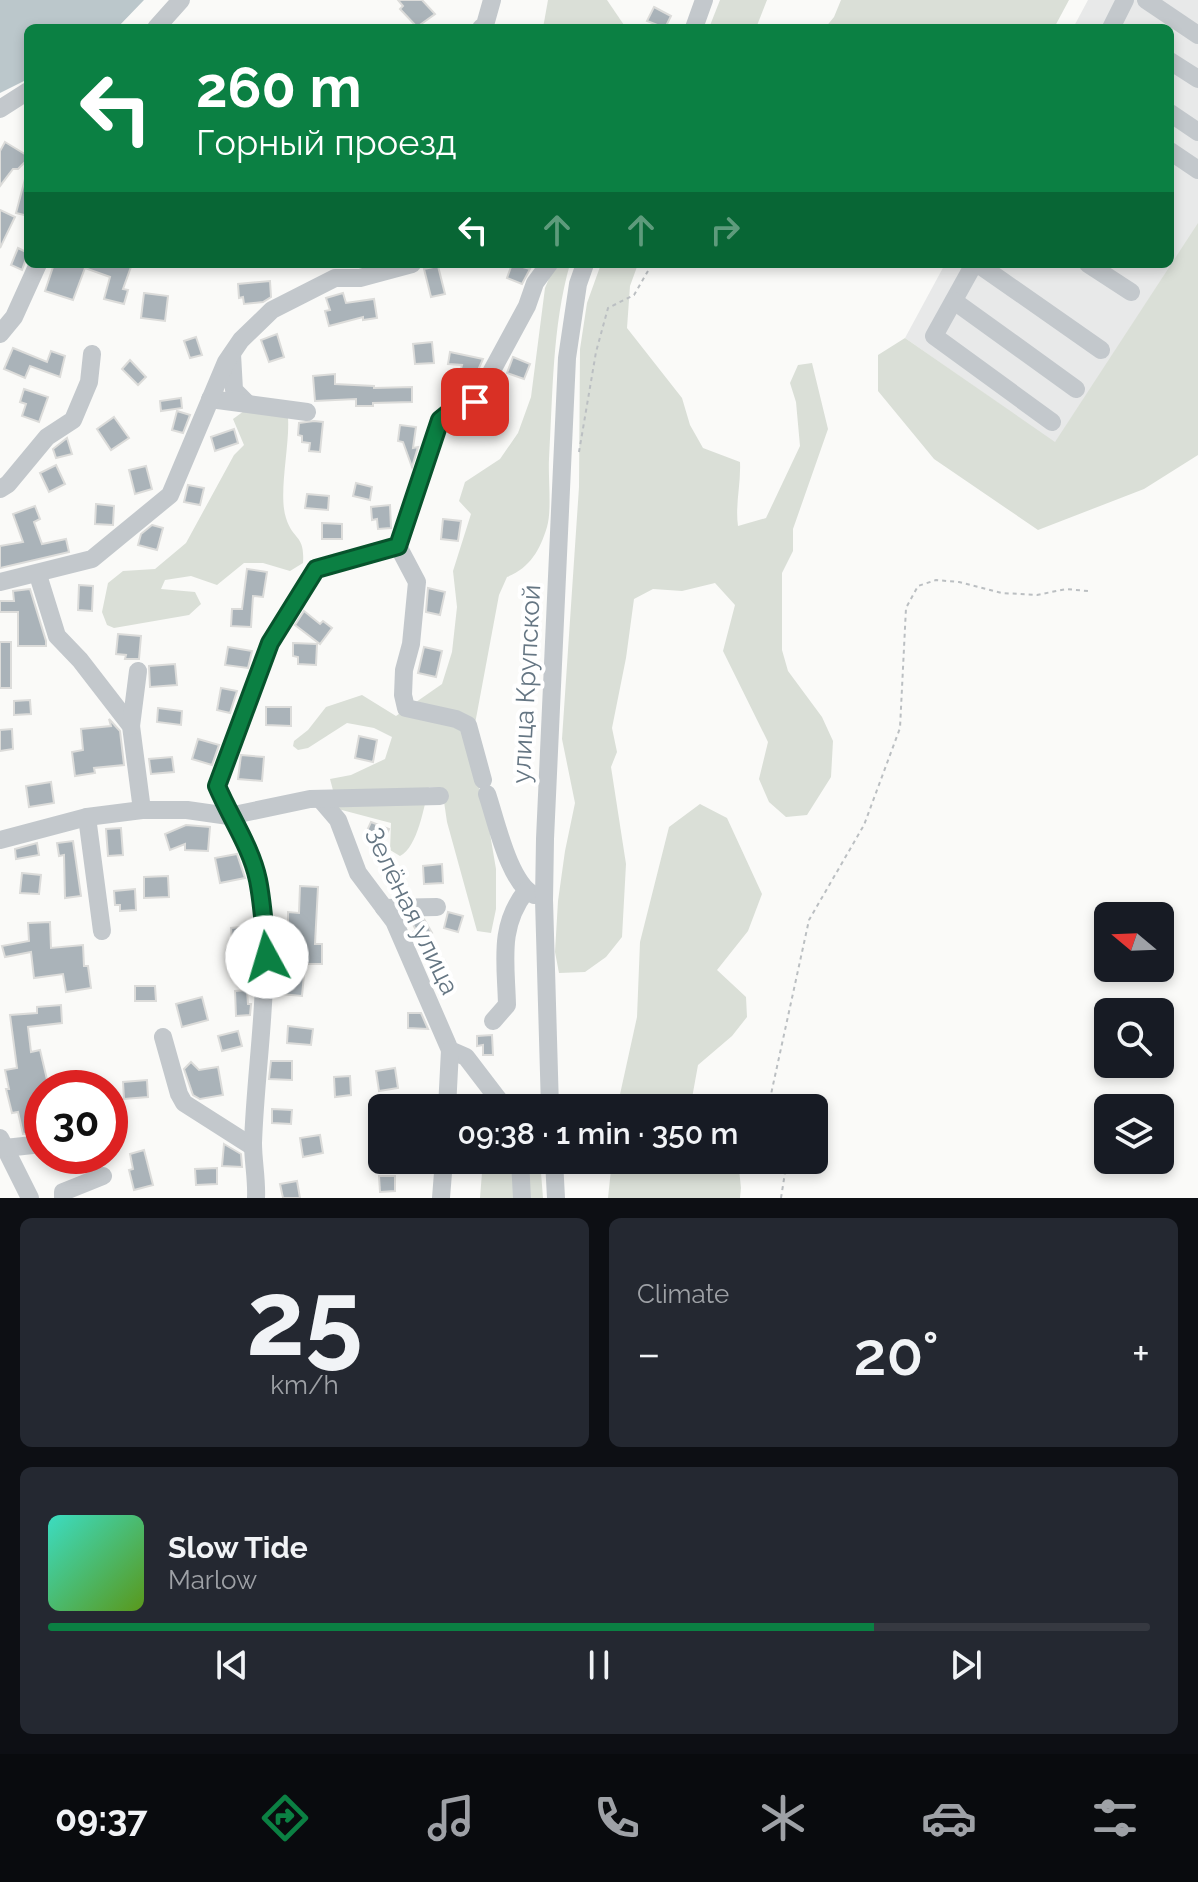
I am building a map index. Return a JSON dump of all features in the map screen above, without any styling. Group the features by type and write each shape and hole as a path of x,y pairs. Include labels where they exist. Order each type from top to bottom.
{"street":[{"path":"160,24 181,0"},
{"path":"485,24 492,0"},
{"path":"695,24 704,0"},
{"path":"1115,24 1125,0"},
{"path":"1146,0 1198,35"},
{"path":"1174,64 1198,79"},
{"path":"0,109 24,94"},
{"path":"1174,116 1198,132"},
{"path":"1174,154 1198,170"},
{"path":"0,334 14,317 36,268"},
{"path":"0,582 38,575 92,559 170,495 232,354 241,340 272,310 335,271 360,278 397,268"},
{"path":"544,900 526,891 509,861 468,725 456,719 406,708 404,670 411,644 417,582 398,546 440,420 456,407 475,402 527,306 535,283 546,268"},
{"name":"улица Крупской","path":"550,1094 544,900 567,358 578,284 584,268"},
{"path":"974,268 934,336 1052,422"},
{"path":"982,268 1101,350"},
{"path":"1094,268 1131,292"},
{"path":"954,301 1076,389"},
{"path":"0,489 8,484 47,437 73,420 89,382 92,354"},
{"path":"232,354 234,390 246,402"},
{"path":"210,399 307,412"},
{"path":"187,810 217,786 270,643 316,569 398,546"},
{"path":"38,575 57,636 80,660 131,726"},
{"path":"138,671 131,726 142,810"},
{"path":"217,786 258,878 267,957 253,1147 256,1198"},
{"path":"0,840 87,817 142,810 187,810 229,816 320,799 440,796"},
{"name":"Зелёная улица","path":"320,799 338,820 358,873 394,921 450,1050 448,1094"},
{"path":"87,817 102,931"},
{"path":"493,1021 507,1005 506,936 512,909 526,891"},
{"path":"384,908 437,907"},
{"path":"163,1037 184,1103 253,1147"},
{"name":"Зелёная улица","path":"450,1050 466,1057 494,1094"},
{"path":"24,1144 2,1143 30,1198"},
{"path":"441,1198 443,1174"},
{"path":"521,1174 522,1198"},
{"path":"555,1174 556,1198"},
{"path":"63,1198 63,1192 103,1176"}],"path":[{"path":"579,451 596,352 608,308 634,295 650,268"},
{"path":"771,1094 809,920 864,825 900,728 906,608 918,586 936,580 959,582 1002,593 1037,595 1066,589 1088,591"},
{"path":"781,1198 785,1174"}],"shaded area":[{"path":"0,0 144,0 121,24 24,24 24,81 0,93"},
{"path":"548,0 607,0 623,24 544,24"},
{"path":"720,0 767,0 758,24 711,24"},
{"path":"841,0 1069,0 1056,24 828,24"},
{"path":"1088,0 1198,0 1198,224 1174,261 1174,24 1075,24"},
{"path":"1198,223 1198,455 1144,489 1038,530 934,459 878,391 878,355 905,338 1055,442 1169,268 1174,268 1174,260"},
{"path":"553,268 569,268 554,361 547,527 533,557 522,569 507,577 499,595 469,756 486,810 496,869 496,909 491,933 477,931 447,822 442,788 429,787 416,835 400,856 390,850 391,823 338,809 330,779 351,775 385,759 392,737 374,728 347,723 308,748 298,750 293,746 294,741 308,730 326,707 362,695 396,716 442,684 452,652 457,607 453,571 471,514 459,501 465,482 500,459 518,433 531,397 545,288"},
{"path":"600,268 637,268 630,286 627,328 682,398 690,425 703,448 740,462 738,526 766,518 800,446 796,402 790,383 798,365 812,363 828,429 793,529 793,551 782,573 782,650 788,671 822,717 833,741 831,777 807,815 786,817 769,802 759,779 768,742 723,651 735,605 715,583 682,591 653,589 634,599 612,728 617,752 611,767 626,864 622,937 606,957 585,972 559,973 555,952 558,901 575,803 562,739 579,487 580,349 587,303"},
{"path":"943,268 1169,268 1055,443 905,338"},
{"path":"244,411 288,418 284,508 289,525 302,547 303,563 290,571 263,563 244,563 217,585 191,576 165,580 161,589 195,592 201,604 189,615 114,628 107,625 102,612 108,583 123,571 155,569 186,543 234,455 244,445 233,419"},
{"path":"700,804 727,818 762,894 748,931 717,970 746,997 747,1017 732,1036 698,1065 693,1094 620,1094 637,1017 640,942 669,827"},
{"path":"482,1174 541,1174 543,1198 480,1198"},
{"path":"611,1174 740,1174 740,1198 608,1198"}],"building":[{"path":"398,0 422,0 435,14 421,24 414,24 400,9 403,6"},
{"path":"654,7 671,16 667,24 647,21"},
{"path":"5,142 24,154 24,163 13,169 0,186 0,151"},
{"path":"24,183 24,215 16,213"},
{"path":"0,210 15,217 0,248"},
{"path":"18,248 24,251 22,270 11,265"},
{"path":"53,268 85,268 73,300 45,291"},
{"path":"85,268 131,268 123,289 128,290 124,304 104,299 110,277"},
{"path":"438,268 445,294 431,297 424,269"},
{"path":"511,268 530,269 522,284 507,278"},
{"path":"270,281 271,297 263,302 244,304 243,297 239,298 238,284"},
{"path":"144,293 168,296 165,321 141,318"},
{"path":"343,293 346,303 374,299 377,318 363,320 363,317 329,326 325,311 330,310 326,298"},
{"path":"277,334 284,357 269,362 261,340"},
{"path":"196,337 202,355 190,358 184,341"},
{"path":"432,342 434,363 415,364 413,344"},
{"path":"13,348 47,362 51,351 65,356 60,377 30,366 25,378 4,369"},
{"path":"450,352 483,359 475,377 460,372 462,365 448,364"},
{"path":"513,357 530,364 524,379 507,373"},
{"path":"130,360 146,377 138,385 122,369"},
{"path":"335,374 335,384 374,388 412,387 412,402 356,406 356,399 315,401 313,376"},
{"path":"24,389 48,397 39,422 22,416 26,404 20,402"},
{"path":"181,398 182,408 161,411 160,401"},
{"path":"177,411 190,415 183,433 172,430"},
{"path":"114,417 129,438 111,450 97,429"},
{"path":"323,422 320,452 309,451 310,443 302,442 302,436 298,435 299,423"},
{"path":"400,425 416,427 413,448 418,447 412,467 403,442 398,441"},
{"path":"234,429 238,443 215,451 211,437"},
{"path":"67,438 72,454 56,458 53,449"},
{"path":"56,465 65,484 49,492 40,473"},
{"path":"146,466 152,489 135,494 129,470"},
{"path":"356,483 372,487 370,500 353,496"},
{"path":"188,485 204,488 200,505 184,502"},
{"path":"307,494 329,496 328,510 305,508"},
{"path":"96,504 114,506 113,525 95,524"},
{"path":"390,505 391,528 378,529 377,519 372,520 371,507"},
{"path":"35,506 40,519 34,522 42,544 66,539 69,552 0,568 0,546 23,542 13,514"},
{"path":"443,519 461,521 458,541 441,539"},
{"path":"322,523 342,524 342,539 322,539"},
{"path":"152,525 163,528 157,550 138,545 141,534"},
{"path":"247,569 267,572 263,597 253,596 251,627 231,626 232,609 242,609"},
{"path":"79,585 93,586 92,611 78,610"},
{"path":"428,588 445,592 440,615 426,612"},
{"path":"30,589 46,646 18,646 18,612 0,612 0,601 14,601 13,591"},
{"path":"304,611 320,624 323,621 332,628 320,644 295,625"},
{"path":"118,634 141,636 139,659 125,659 126,655 116,654"},
{"path":"0,642 11,642 11,688 0,688"},
{"path":"293,643 317,644 316,665 298,664 298,657 293,656"},
{"path":"228,647 252,651 248,668 225,665"},
{"path":"424,647 442,651 436,677 418,673"},
{"path":"175,664 177,685 150,687 149,666"},
{"path":"221,688 237,691 230,713 217,710"},
{"path":"30,700 31,714 14,715 14,701"},
{"path":"266,707 291,707 291,726 266,725"},
{"path":"158,708 182,711 181,725 157,722"},
{"path":"109,719 120,731 124,765 94,768 95,773 75,776 72,752 83,750 81,729 111,726"},
{"path":"12,729 13,749 0,751 0,730"},
{"path":"359,736 377,740 373,762 355,758"},
{"path":"198,739 219,745 212,765 192,759"},
{"path":"241,755 264,757 262,781 238,779"},
{"path":"172,757 174,772 151,774 149,759"},
{"path":"51,782 54,803 29,807 26,786"},
{"path":"371,822 389,829 383,843 365,835"},
{"path":"186,825 210,827 208,851 185,850 185,844 170,850 165,834"},
{"path":"121,828 123,855 108,856 106,829"},
{"path":"73,841 81,896 65,898 64,855 59,856 57,843"},
{"path":"37,843 39,855 16,859 15,849"},
{"path":"237,854 245,878 220,883 215,858"},
{"path":"442,864 443,883 424,884 423,866"},
{"path":"22,873 41,875 39,894 20,893"},
{"path":"168,876 169,897 144,898 144,877"},
{"path":"300,886 318,887 315,944 322,944 322,964 305,964 302,996 280,994 282,975 292,976 293,927 288,926 288,912 299,913"},
{"path":"135,889 136,910 120,911 120,905 115,905 114,891"},
{"path":"448,912 463,916 458,932 444,928"},
{"path":"424,919 432,933 417,942 412,933 416,930 411,921"},
{"path":"50,922 51,948 83,945 84,966 88,966 91,988 66,992 63,974 34,978 31,952 5,957 2,946 29,941 28,923"},
{"path":"251,926 252,950 233,952 231,928"},
{"path":"445,961 448,976 432,978 430,964"},
{"path":"135,986 155,986 156,1001 135,1001"},
{"path":"247,990 250,1015 236,1016 235,991"},
{"path":"202,997 208,1020 182,1027 176,1004"},
{"path":"61,1005 62,1023 28,1027 31,1052 40,1050 45,1070 24,1070 23,1134 18,1112 12,1113 6,1089 9,1089 5,1070 17,1068 10,1015 37,1013 37,1007"},
{"path":"408,1013 421,1013 428,1029 408,1028"},
{"path":"288,1026 313,1029 311,1045 287,1043"},
{"path":"238,1031 242,1046 222,1051 218,1036"},
{"path":"492,1035 493,1055 483,1055 483,1045 477,1046 477,1036"},
{"path":"271,1061 292,1061 292,1080 269,1079"},
{"path":"191,1062 199,1070 218,1067 223,1095 200,1099 193,1095 184,1069"},
{"path":"395,1068 398,1088 379,1091 376,1071"},
{"path":"350,1076 351,1095 335,1097 334,1077"},
{"path":"147,1080 148,1097 128,1099 128,1082"},
{"path":"272,1109 292,1110 291,1124 272,1123"},
{"path":"320,1135 323,1153 303,1157 300,1138"},
{"path":"224,1144 241,1154 242,1167 222,1166"},
{"path":"144,1150 153,1185 134,1190 129,1170 133,1169 130,1154"},
{"path":"217,1168 217,1184 196,1185 195,1169"},
{"path":"379,1176 395,1176 395,1191 380,1192"},
{"path":"297,1181 300,1198 283,1198 280,1184"}],"route":[{"path":"267,957 258,878 217,786 270,643 316,569 398,546 440,420 456,407 475,402"}]}
